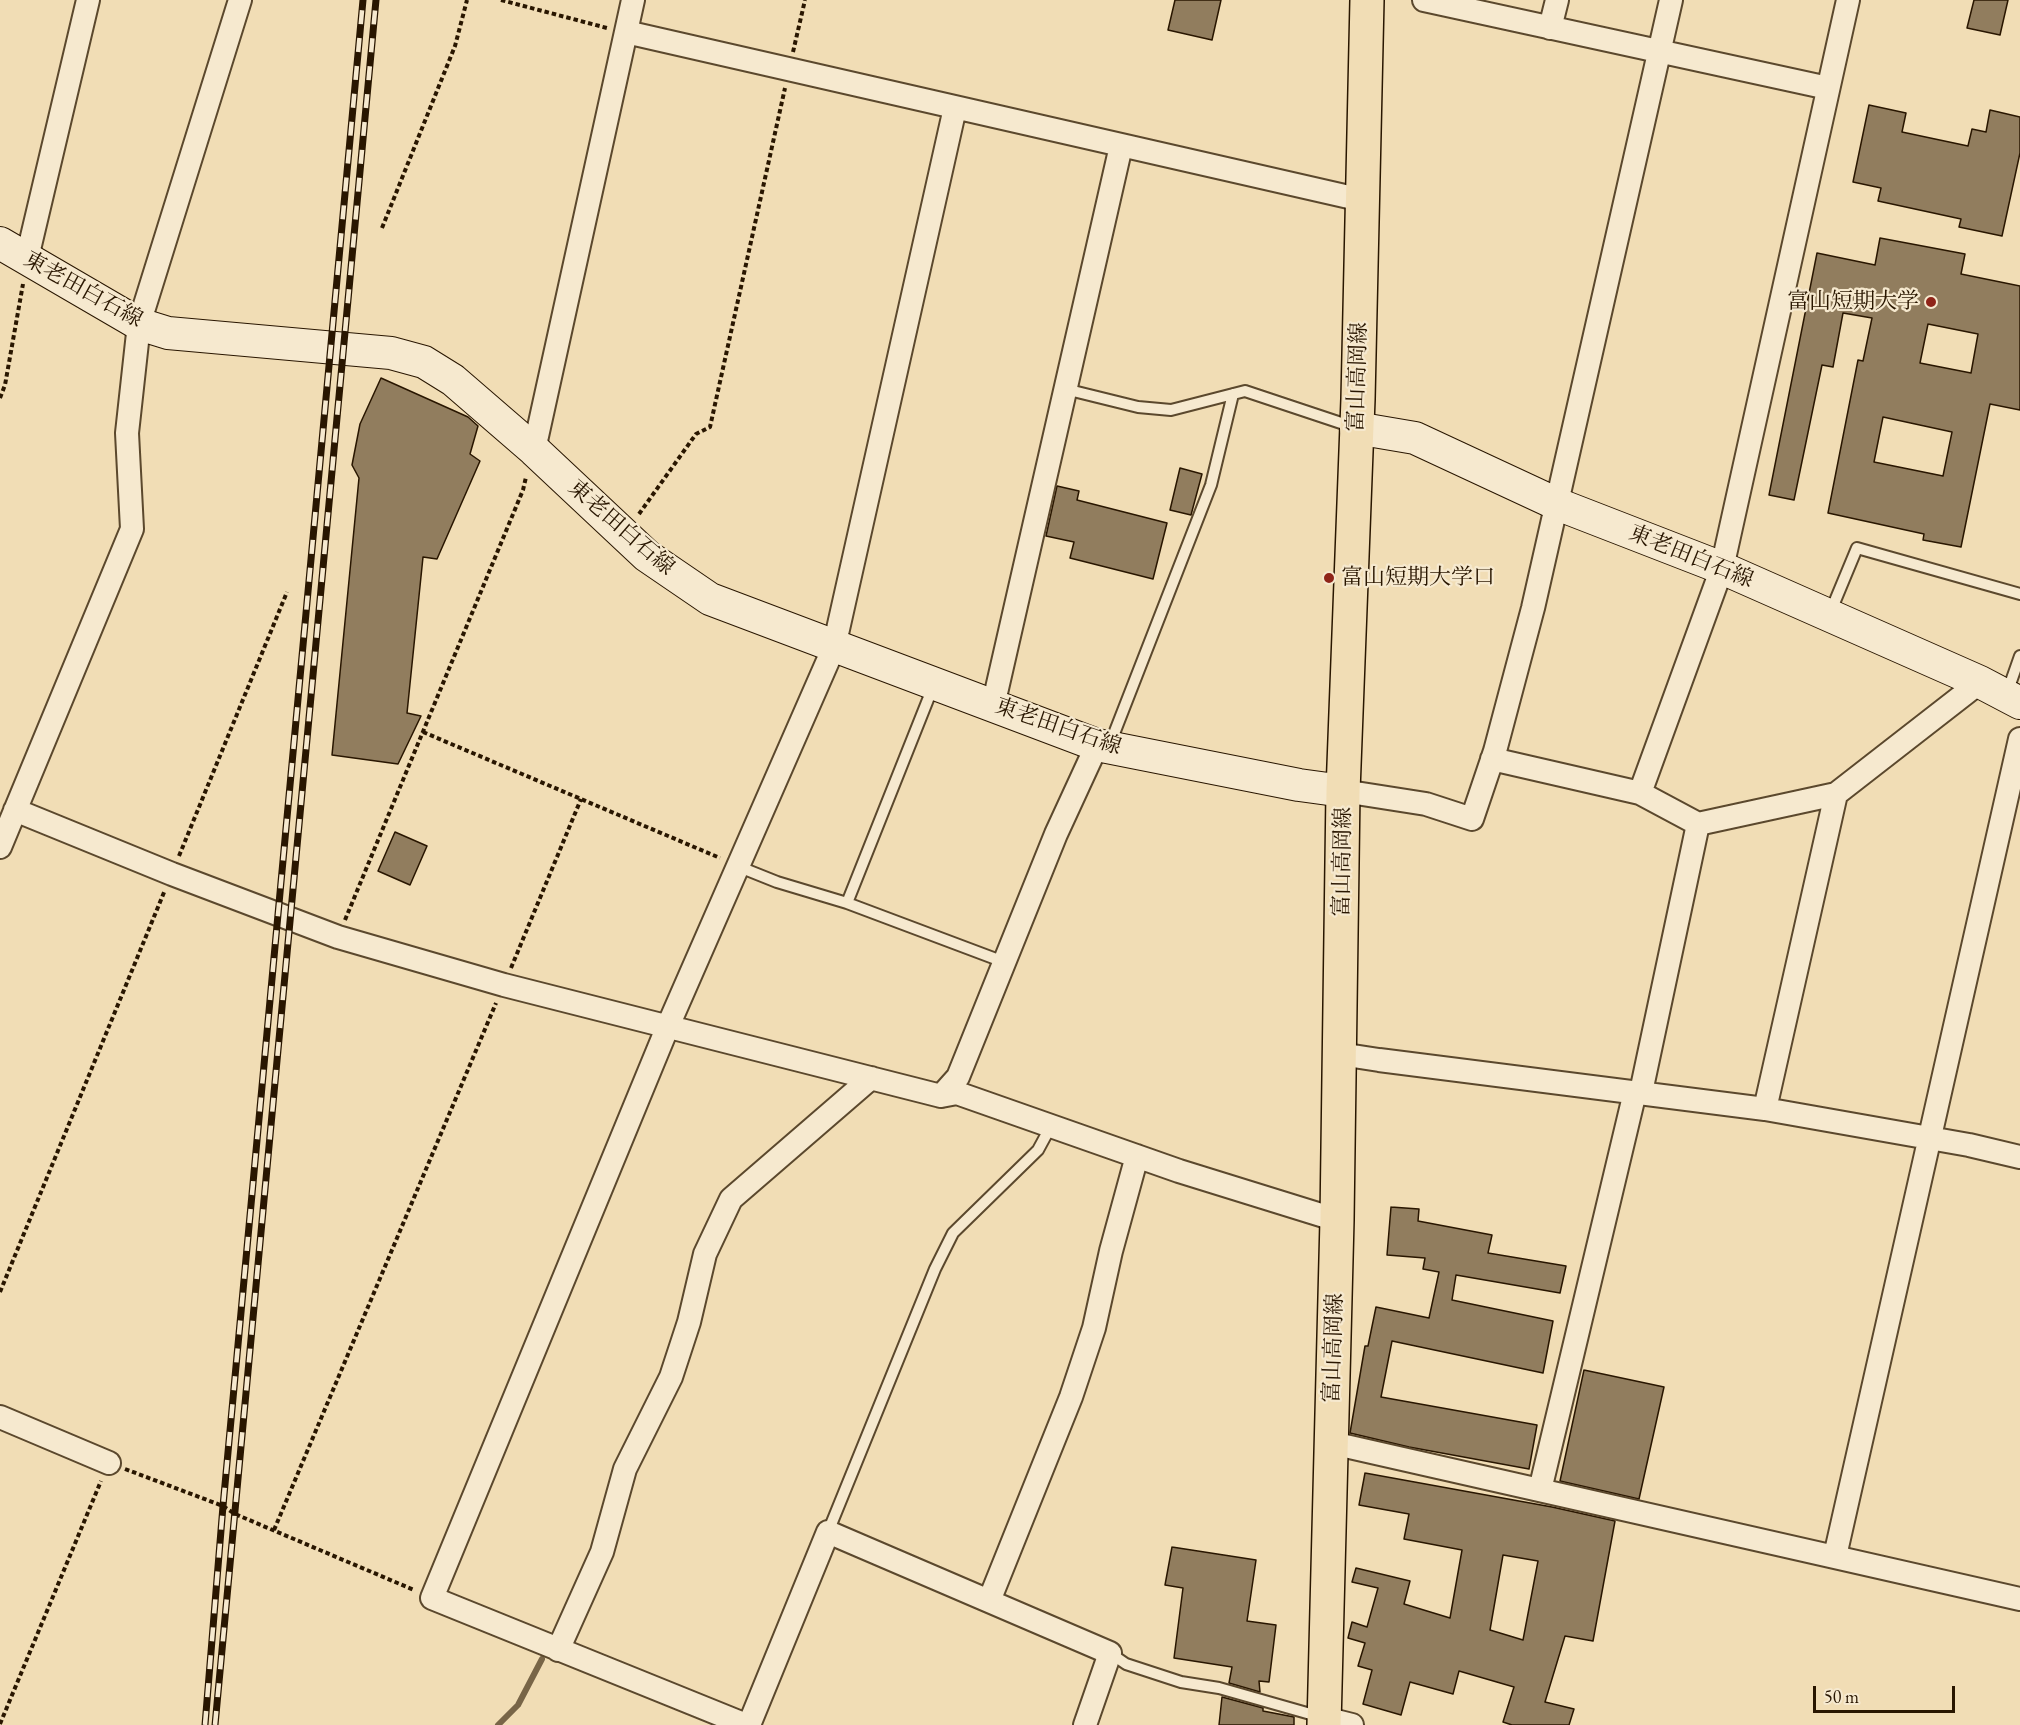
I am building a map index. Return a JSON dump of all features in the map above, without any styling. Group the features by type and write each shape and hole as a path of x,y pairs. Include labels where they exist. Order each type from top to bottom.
{"main road":[{"name":"富山高岡線","path":"1333,1723 1332,1443 1344,791 1367,0"},
{"name":"東老田白石線","path":"0,243 139,324 168,333 391,352 424,362 453,380 534,450 647,556 710,599 1103,746 1299,785 1344,791"},
{"name":"東老田白石線","path":"1356,428 1415,438 1557,504 1722,568 2002,694"}],"street":[{"path":"27,258 88,0"},
{"path":"0,847 132,529 127,433 139,324 240,0"},
{"path":"534,450 633,0"},
{"path":"1424,0 1828,88"},
{"path":"1550,28 1557,0"},
{"path":"1344,791 1426,804 1472,819 1492,759 1533,608 1671,0"},
{"path":"1640,794 1722,568 1848,0"},
{"path":"626,32 1362,200"},
{"path":"955,108 834,647 668,1026 432,1598 747,1725 828,1532 1110,1653 1085,1725"},
{"path":"993,706 1121,146"},
{"path":"1492,759 1640,794 1698,824 1836,794 2002,694"},
{"path":"1835,1556 2020,739"},
{"path":"941,1096 958,1077 1056,834 1103,746"},
{"path":"1765,1109 1836,794"},
{"path":"15,810 172,874 338,937 504,985 941,1096 957,1093 1137,1156 1337,1220"},
{"path":"1540,1490 1638,1092 1698,824"},
{"path":"1340,1054 1765,1109 1929,1138 2020,1157"},
{"path":"558,1650 602,1552 624,1469 671,1377 689,1322 705,1254 731,1199 871,1078"},
{"path":"989,1601 1071,1397 1094,1328 1111,1251 1137,1156"},
{"path":"0,1417 109,1463"},
{"path":"1332,1443 2020,1599"}],"lane":[{"path":"1065,389 1138,407 1170,410 1245,391 1356,428"},
{"path":"1103,746 1211,485 1233,394"},
{"path":"1829,616 1857,548 2020,594"},
{"path":"2002,694 2020,656"},
{"path":"848,903 934,684"},
{"path":"738,866 777,882 848,903 1004,962"},
{"path":"828,1532 935,1269 953,1233 1038,1150 1051,1126"},
{"path":"1110,1653 1126,1664 1180,1682 1219,1688 1333,1723"}],"path":[{"path":"381,228 455,46 467,0"},
{"path":"501,0 626,32"},
{"path":"624,535 696,434 710,427 805,0"},
{"path":"0,398 5,385 27,258"},
{"path":"338,937 523,490 534,450"},
{"path":"0,1292 287,592"},
{"path":"423,732 738,866"},
{"path":"274,1530 581,799"},
{"path":"0,1724 109,1463 223,1506 432,1598"}],"building":[{"path":"1175,0 1221,0 1212,40 1168,30"},
{"path":"1974,0 2008,0 2000,35 1967,28"},
{"path":"1869,105 1906,113 1902,132 1968,146 1972,129 1986,132 1990,110 2020,117 2020,153 2002,236 1959,227 1961,219 1878,201 1881,188 1853,182"},
{"path":"1880,238 1965,254 1961,274 2020,286 2020,410 1990,404 1961,547 1923,540 1924,534 1828,513 1858,360 1863,361 1872,318 1843,313 1833,367 1822,365 1794,500 1769,495 1817,253 1875,265","holes":["1928,324 1978,334 1971,373 1920,363","1883,417 1952,432 1943,476 1874,462"]},
{"path":"381,378 468,417 478,426 470,454 480,461 437,559 423,557 407,713 421,716 398,764 332,755 359,478 352,465 360,424"},
{"path":"1180,468 1202,474 1191,515 1170,510"},
{"path":"1057,486 1079,491 1077,500 1167,523 1153,579 1070,558 1074,542 1046,536"},
{"path":"395,832 427,846 410,885 378,871"},
{"path":"1391,1207 1419,1209 1418,1221 1492,1235 1488,1253 1566,1266 1560,1293 1456,1275 1452,1300 1553,1321 1543,1373 1392,1341 1381,1397 1537,1425 1529,1469 1409,1447 1350,1433 1365,1346 1368,1346 1376,1307 1429,1318 1439,1272 1423,1269 1425,1258 1387,1255"},
{"path":"1584,1370 1664,1387 1639,1499 1560,1481"},
{"path":"1365,1473 1552,1507 1615,1521 1593,1641 1565,1636 1545,1702 1574,1709 1569,1725 1512,1725 1503,1722 1514,1687 1459,1671 1453,1694 1410,1682 1401,1715 1363,1704 1372,1670 1358,1666 1365,1643 1348,1638 1352,1622 1367,1627 1378,1588 1352,1582 1356,1568 1410,1581 1404,1604 1450,1618 1462,1550 1404,1539 1409,1514 1359,1505","holes":["1503,1555 1538,1561 1523,1640 1490,1630"]},
{"path":"1172,1547 1256,1560 1247,1621 1276,1625 1269,1682 1259,1681 1260,1692 1229,1683 1232,1667 1174,1658 1183,1588 1165,1585"},
{"path":"1222,1697 1263,1708 1263,1711 1294,1717 1294,1725 1219,1725"}],"waterway":[{"path":"498,1725 518,1705 542,1659"}],"railway":[{"path":"205,1725 223,1506 363,0"},
{"path":"215,1725 376,0"}],"place":[{"name":"富山短期大学","path":"1931,302"},
{"name":"富山短期大学口","path":"1329,578"}]}
